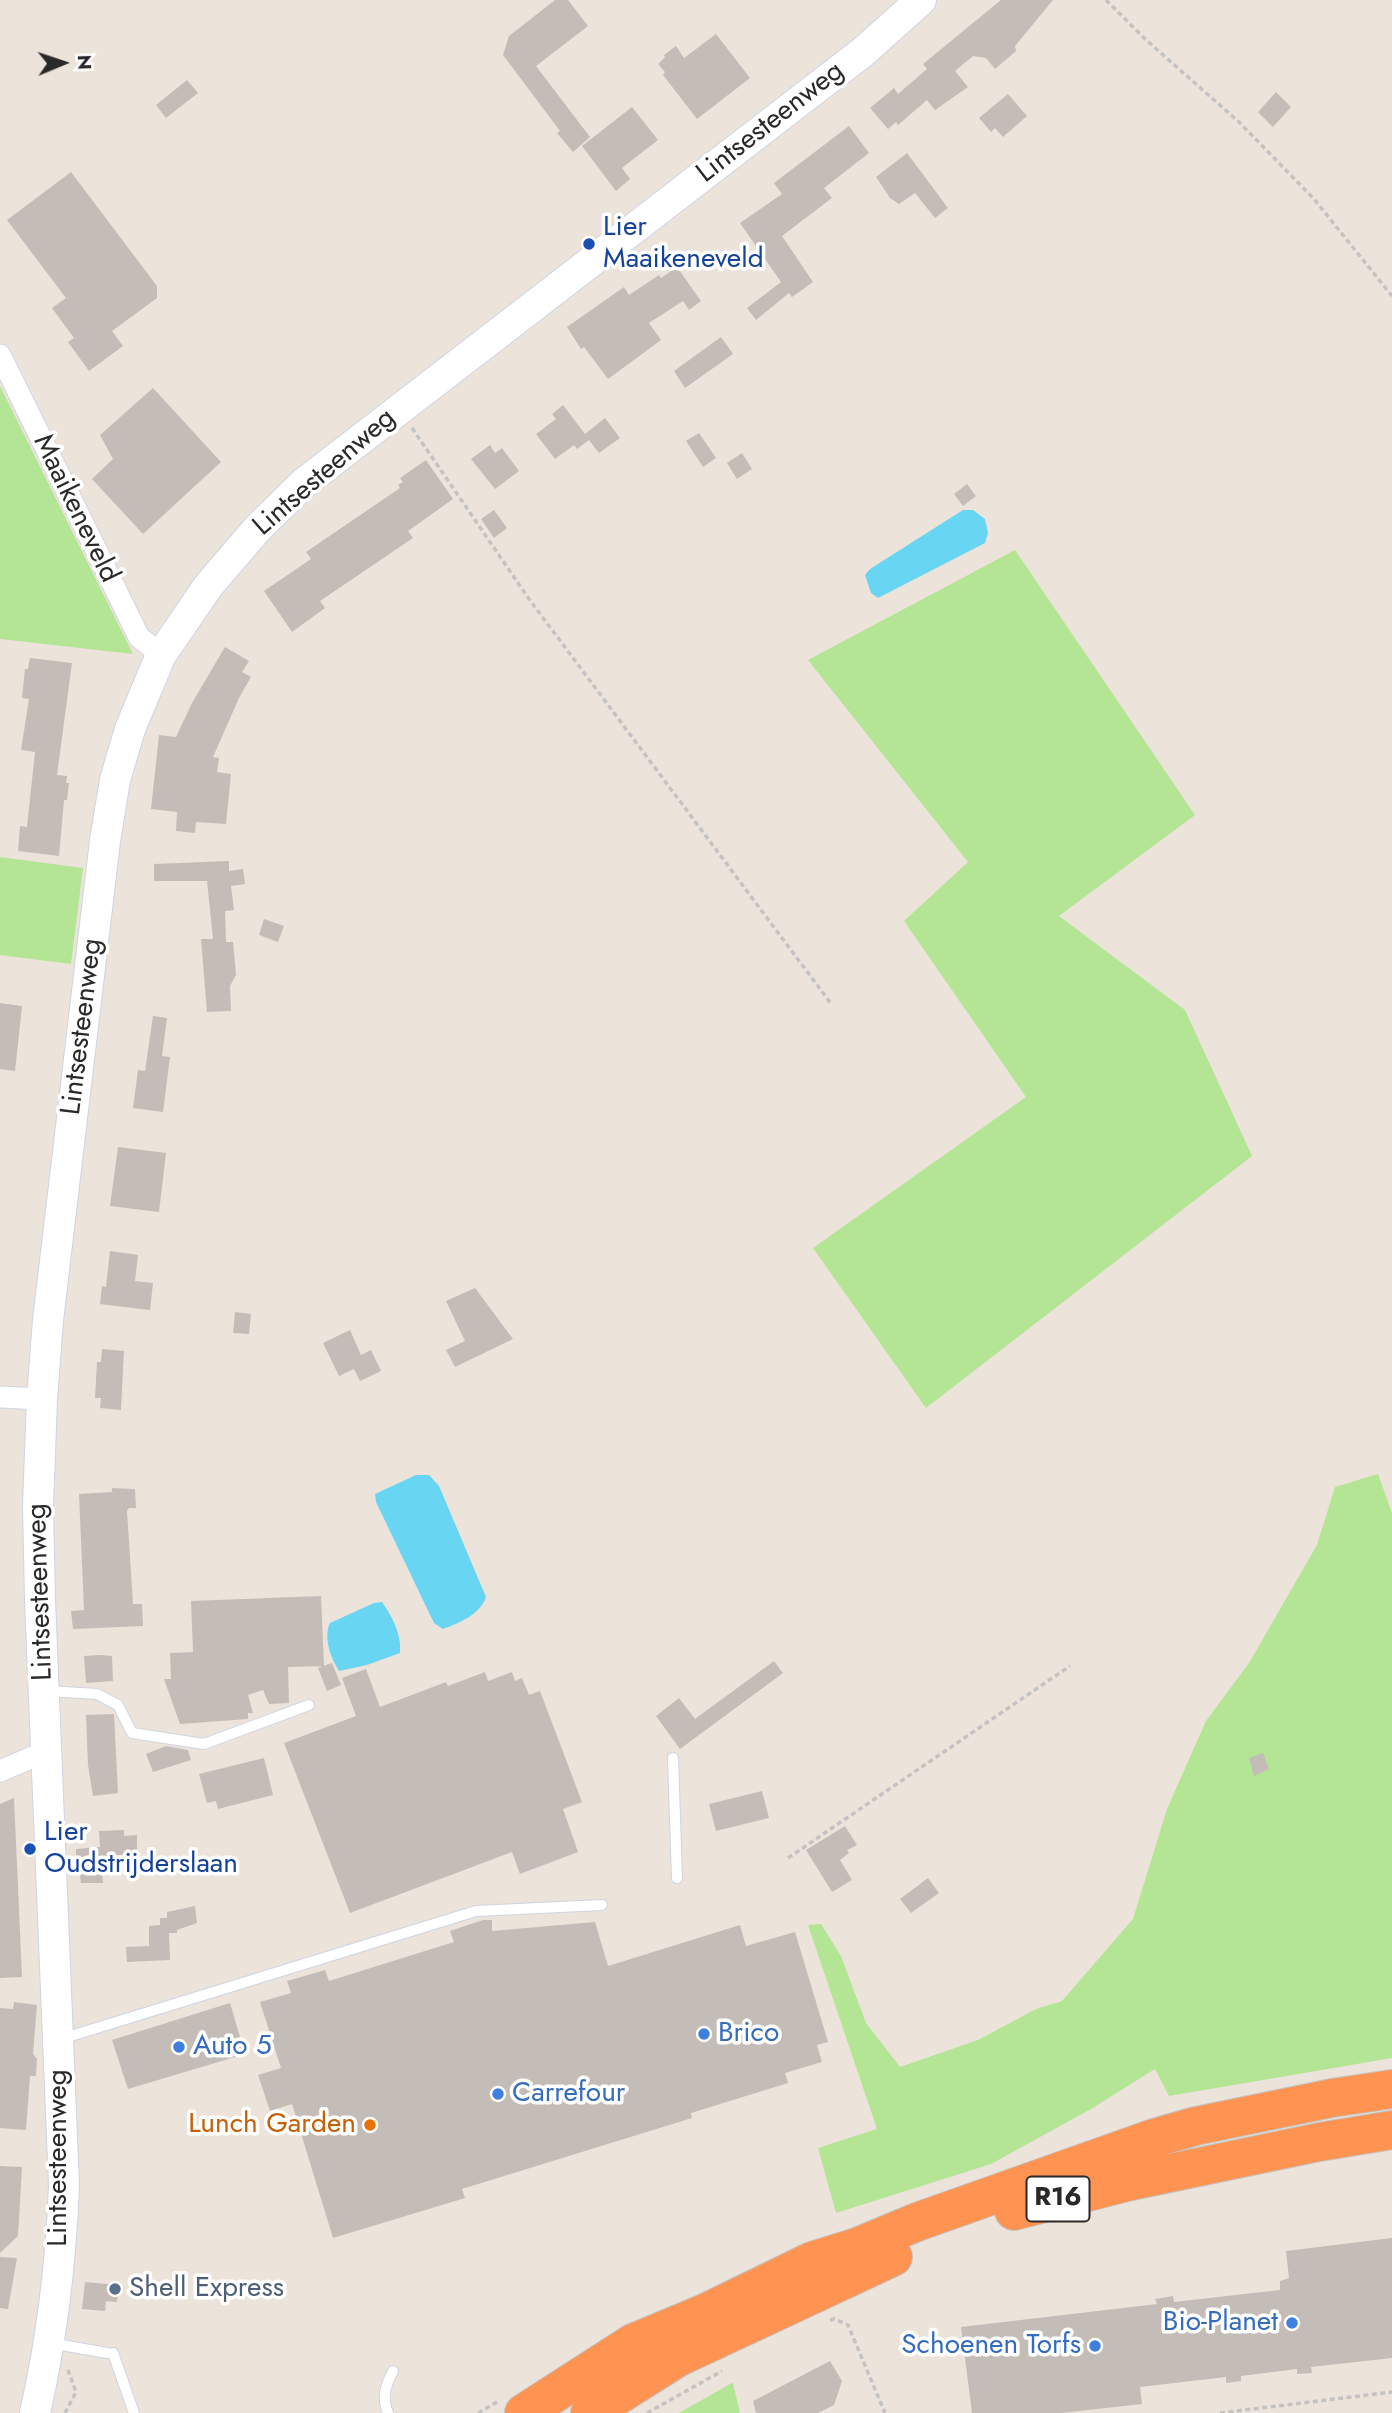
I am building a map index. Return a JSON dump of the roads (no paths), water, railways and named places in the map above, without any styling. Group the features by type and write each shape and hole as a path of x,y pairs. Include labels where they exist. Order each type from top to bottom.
{"highway":[{"name":"R16","path":"560,2413 629,2365 757,2298 832,2264 857,2247 917,2222 1154,2138 1196,2126 1332,2098 1392,2089"},
{"name":"R16","path":"590,2413 677,2358 913,2248 978,2223 1038,2203 1216,2164 1392,2130"},
{"path":"524,2413 633,2343 705,2313 812,2261 857,2247"},
{"path":"625,2413 693,2368 743,2326"}],"street":[{"name":"Lintsesteenweg","path":"35,2413 50,2343 64,2200 38,1506 41,1399 57,1231 114,780 130,729 161,655 209,585 258,528 304,483 863,52 921,0"},
{"name":"Maaikeneveld","path":"0,355 139,637 161,655"},
{"path":"0,1398 41,1399"},
{"path":"0,1770 47,1751"}],"lane":[{"path":"44,1691 97,1693 118,1705 132,1733 204,1744 309,1705"},
{"path":"673,1758 677,1878"},
{"path":"59,2040 477,1911 602,1905"},
{"path":"50,2343 110,2353 134,2413"},
{"path":"388,2413 384,2404 386,2386 393,2371"}],"water":[{"path":"963,510 973,510 985,519 988,533 985,543 878,598 871,593 865,575 870,569"},
{"path":"416,1475 429,1475 439,1486 486,1597 474,1613 443,1629 434,1623 376,1502 375,1494"},
{"path":"382,1602 396,1626 400,1653 367,1665 339,1671 328,1641 330,1623"}],"place":[{"name":"Lier Maaikeneveld","path":"589,244"},
{"name":"Lier Oudstrijderslaan","path":"30,1849"},
{"name":"Brico","path":"704,2034"},
{"name":"Auto 5","path":"179,2047"},
{"name":"Carrefour","path":"498,2094"},
{"name":"Lunch Garden","path":"370,2125"},
{"name":"Shell Express","path":"115,2289"},
{"name":"Bio-Planet","path":"1292,2323"},
{"name":"Schoenen Torfs","path":"1095,2346"}]}
